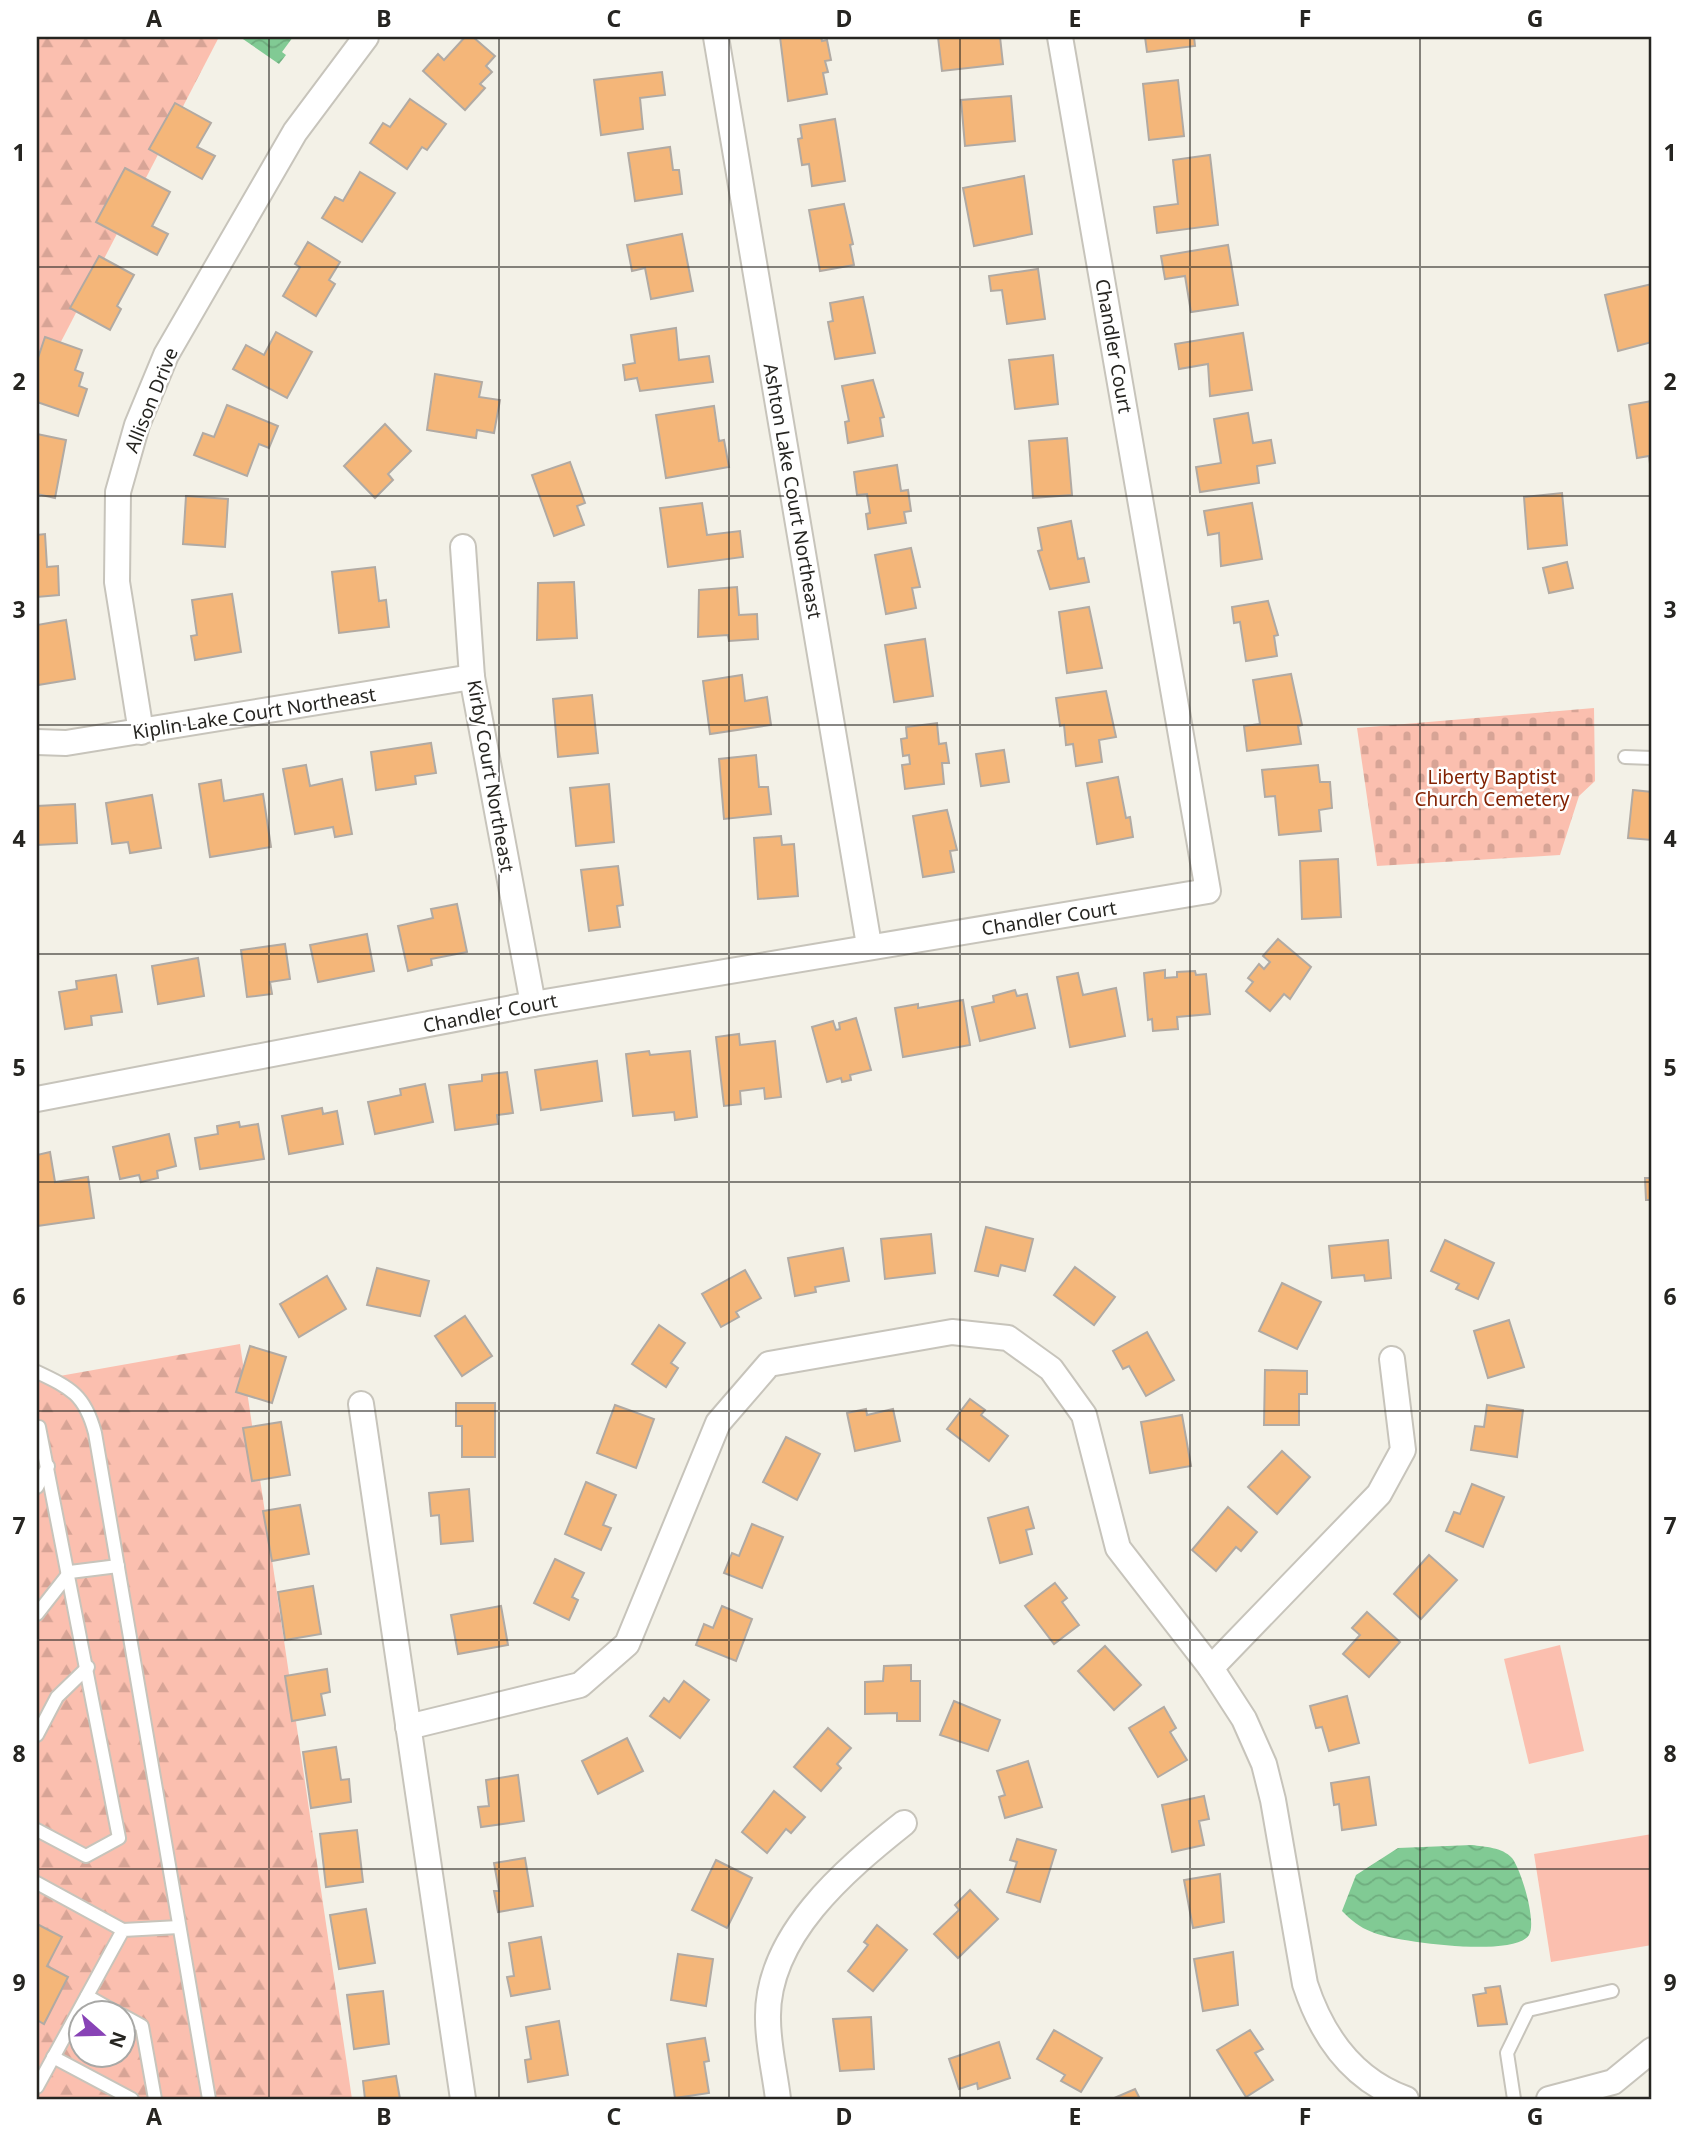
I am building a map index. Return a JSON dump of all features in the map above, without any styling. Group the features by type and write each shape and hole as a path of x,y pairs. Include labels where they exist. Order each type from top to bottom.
{"street":[{"name":"Allison Drive","path":"141,732 117,582 118,492 137,425 166,355 295,132 366,37"},
{"name":"Ashton Lake Court Northeast","path":"716,37 869,945"},
{"name":"Chandler Court","path":"37,1099 533,1004 869,945 1208,891 1060,37"},
{"name":"Kirby Court Northeast","path":"463,547 472,677 533,1004"},
{"name":"Kiplin Lake Court Northeast","path":"37,742 66,743 141,732 472,677"},
{"path":"408,1727 580,1685 627,1644 718,1423 769,1364 951,1332 1008,1338 1051,1369 1084,1415 1118,1548 1211,1668 1244,1719 1264,1764 1305,1984 1315,2013 1332,2043 1356,2070 1388,2092 1406,2099"},
{"path":"1211,1668 1379,1494 1403,1450 1392,1359"},
{"path":"361,1404 463,2099"},
{"path":"778,2099 767,2018 777,1966 790,1941 820,1901 857,1861 904,1823"},
{"path":"1549,2099 1613,2082 1652,2050"}],"lane":[{"path":"1625,757 1652,758"},
{"path":"37,1372 69,1387 88,1408 118,1566 209,2099"},
{"path":"37,1427 70,1572 119,1838 86,1856 37,1830"},
{"path":"37,1487 48,1466"},
{"path":"37,1614 70,1572 118,1566"},
{"path":"37,1735 57,1697 88,1667"},
{"path":"37,1883 123,1930 179,1927"},
{"path":"37,2087 123,1930"},
{"path":"1514,2099 1507,2053 1528,2010 1612,1991"},
{"path":"87,1996 95,2000"},
{"path":"136,2023 142,2026 155,2099"},
{"path":"53,2057 132,2099"}],"green space":[{"path":"37,37 219,37 37,388"},
{"name":"Liberty Baptist Church Cemetery","path":"1594,708 1595,781 1579,796 1560,855 1377,866 1357,728"},
{"path":"240,1344 352,2099 37,2099 37,1380"},
{"path":"1560,1645 1584,1751 1529,1764 1504,1659"},
{"path":"1652,1834 1652,1945 1551,1962 1534,1854"}],"water":[{"path":"240,37 293,37 282,52 286,55 279,64"},
{"path":"1472,1845 1503,1852 1516,1864 1527,1896 1531,1919 1529,1935 1519,1942 1479,1947 1404,1940 1367,1930 1342,1911 1356,1875 1398,1848"}],"building":[{"path":"465,37 473,37 495,56 486,66 492,72 480,84 485,88 465,110 423,71 438,54 444,60"},
{"path":"780,37 821,37 822,41 827,40 831,60 825,61 828,72 823,73 827,94 788,101"},
{"path":"938,37 1000,37 1003,64 942,71"},
{"path":"1145,37 1194,37 1195,46 1147,52"},
{"path":"662,72 665,95 640,98 643,129 601,135 594,80"},
{"path":"1178,80 1184,136 1149,140 1143,84"},
{"path":"1011,96 1015,141 965,146 961,100"},
{"path":"410,99 446,124 427,150 422,147 407,169 370,143 383,123 390,127"},
{"path":"175,103 211,123 197,147 215,156 202,179 149,149"},
{"path":"835,119 845,181 812,186 809,164 802,165 798,139 802,138 800,125"},
{"path":"670,147 673,170 679,170 682,194 635,201 628,153"},
{"path":"1210,155 1218,225 1157,233 1154,207 1178,204 1173,160"},
{"path":"125,168 170,192 152,226 168,234 157,255 96,222"},
{"path":"360,172 395,193 362,242 322,218 335,197 343,201"},
{"path":"1024,176 1032,234 974,246 963,188"},
{"path":"844,204 853,244 850,245 854,265 820,271 809,210"},
{"path":"682,234 693,291 651,299 645,268 632,271 627,245"},
{"path":"308,242 340,262 329,280 335,284 316,316 283,296 300,267 295,264"},
{"path":"1228,245 1238,305 1191,312 1185,276 1165,279 1161,256"},
{"path":"99,256 134,275 117,306 121,309 110,330 70,308"},
{"path":"1038,269 1045,319 1007,324 1002,290 991,291 989,276"},
{"path":"1652,284 1652,342 1618,351 1605,295"},
{"path":"863,297 875,353 835,359 828,322 833,321 830,303"},
{"path":"676,328 679,360 709,356 713,382 640,391 637,378 625,380 623,365 635,363 631,335"},
{"path":"276,332 312,352 287,398 233,369 246,345 264,355"},
{"path":"1243,333 1252,390 1210,396 1208,364 1179,369 1175,344"},
{"path":"45,337 82,350 75,370 83,373 79,386 87,389 78,416 37,402 37,361"},
{"path":"1053,355 1058,404 1015,409 1009,360"},
{"path":"435,374 482,382 479,397 500,400 494,433 477,430 476,438 427,430"},
{"path":"873,380 884,417 880,418 883,436 848,443 845,422 849,421 842,386"},
{"path":"1652,401 1652,479 1649,456 1637,458 1629,405"},
{"path":"227,405 278,426 269,448 259,444 247,476 194,455 203,433 214,437"},
{"path":"714,406 719,441 724,440 729,467 666,478 656,415"},
{"path":"1248,413 1253,443 1271,440 1275,463 1257,466 1259,483 1200,492 1196,467 1221,463 1214,419"},
{"path":"385,424 411,451 388,474 393,480 375,498 344,466"},
{"path":"37,434 66,440 55,498 37,494"},
{"path":"1067,438 1072,495 1033,498 1029,441"},
{"path":"570,462 585,503 577,506 584,525 554,536 532,475"},
{"path":"897,465 901,491 908,490 911,511 904,512 906,523 868,529 866,514 870,513 867,494 857,495 854,472"},
{"path":"1562,493 1567,545 1528,549 1524,497"},
{"path":"186,496 228,499 225,547 183,544"},
{"path":"702,503 707,535 740,531 743,557 668,567 660,508"},
{"path":"1252,503 1262,559 1221,566 1219,533 1208,535 1204,511"},
{"path":"1071,521 1078,559 1084,558 1089,582 1050,589 1038,551 1042,550 1038,528"},
{"path":"45,534 47,567 58,566 59,595 37,597 37,535"},
{"path":"911,548 920,587 912,588 916,608 886,614 875,555"},
{"path":"1567,562 1573,588 1549,593 1543,568"},
{"path":"375,567 379,601 386,600 389,627 339,633 332,572"},
{"path":"574,582 577,638 537,640 538,583"},
{"path":"737,587 739,615 757,614 758,639 729,641 728,635 698,637 699,590"},
{"path":"232,594 241,652 195,660 191,636 197,635 192,600"},
{"path":"1268,601 1278,635 1274,636 1277,656 1246,661 1240,622 1234,623 1232,607"},
{"path":"1089,607 1102,668 1067,673 1059,612"},
{"path":"66,620 75,679 38,685 37,625"},
{"path":"925,639 933,696 894,702 885,645"},
{"path":"1291,674 1302,725 1298,726 1301,744 1247,751 1244,726 1260,724 1253,680"},
{"path":"742,675 745,701 767,697 771,725 710,734 703,681"},
{"path":"1106,691 1116,737 1099,740 1102,762 1076,766 1073,744 1066,745 1064,725 1060,726 1056,698"},
{"path":"592,695 598,753 558,757 553,699"},
{"path":"937,723 939,744 946,743 949,763 942,763 944,784 905,789 902,765 910,764 909,755 903,756 901,739 907,738 906,727"},
{"path":"431,743 436,773 415,776 416,784 376,790 371,752"},
{"path":"1004,750 1009,782 981,786 976,754"},
{"path":"756,755 759,787 768,787 771,814 724,819 719,759"},
{"path":"306,765 310,786 342,779 352,834 335,837 333,827 295,834 283,769"},
{"path":"1318,765 1320,782 1330,782 1332,808 1319,810 1321,831 1279,835 1275,796 1265,797 1262,770"},
{"path":"1118,777 1126,818 1130,817 1133,837 1097,844 1087,783"},
{"path":"221,780 224,801 263,794 271,847 210,857 199,784"},
{"path":"609,784 614,842 576,846 570,788"},
{"path":"1633,790 1652,792 1652,840 1628,838"},
{"path":"152,795 161,848 130,853 128,842 112,844 106,803"},
{"path":"75,804 77,843 37,845 37,806"},
{"path":"947,810 957,850 950,851 954,872 923,877 913,816"},
{"path":"781,836 782,845 794,844 798,896 758,899 754,838"},
{"path":"1338,859 1341,917 1302,919 1300,861"},
{"path":"618,866 623,905 617,906 620,927 589,931 581,870"},
{"path":"457,904 467,952 431,959 432,965 408,971 398,926 433,918 431,909"},
{"path":"367,934 374,971 318,982 310,945"},
{"path":"1278,939 1311,967 1290,999 1284,994 1270,1011 1246,991 1253,982 1248,978 1259,964 1264,969 1270,962 1263,956"},
{"path":"285,944 290,979 270,982 272,994 247,997 241,950"},
{"path":"198,958 204,996 158,1004 152,966"},
{"path":"1165,970 1165,978 1177,977 1177,972 1195,971 1196,975 1206,974 1210,1014 1177,1017 1178,1029 1153,1031 1152,1019 1148,1020 1144,973"},
{"path":"1078,973 1083,995 1116,988 1125,1036 1070,1047 1057,977"},
{"path":"116,975 122,1012 91,1016 92,1025 65,1029 59,992 77,989 76,981"},
{"path":"1015,990 1017,996 1027,994 1035,1028 980,1041 972,1007 994,1002 993,996"},
{"path":"963,1000 970,1045 903,1057 895,1008 918,1004 918,1008"},
{"path":"856,1018 871,1070 850,1075 851,1080 842,1082 841,1078 827,1082 812,1027 833,1021 836,1030 840,1029 839,1023"},
{"path":"739,1034 740,1045 775,1041 781,1097 765,1099 764,1088 740,1091 741,1104 724,1106 716,1037"},
{"path":"649,1051 650,1055 690,1051 697,1117 675,1120 674,1112 633,1116 626,1054"},
{"path":"597,1061 602,1101 541,1110 535,1070"},
{"path":"507,1072 513,1113 497,1115 498,1124 455,1130 449,1085 482,1081 482,1075"},
{"path":"425,1084 433,1122 375,1134 368,1102 401,1095 400,1089"},
{"path":"322,1108 323,1114 337,1111 343,1144 289,1154 282,1116"},
{"path":"239,1122 240,1127 258,1124 264,1159 200,1169 195,1138 218,1134 217,1126"},
{"path":"169,1134 176,1166 157,1171 158,1178 141,1182 139,1175 120,1179 113,1147"},
{"path":"50,1152 55,1182 88,1177 94,1218 37,1226 37,1155"},
{"path":"1645,1178 1652,1178 1652,1200 1646,1200"},
{"path":"986,1227 1033,1239 1025,1271 1001,1265 998,1276 975,1271"},
{"path":"931,1234 935,1273 885,1279 881,1239"},
{"path":"1388,1240 1391,1278 1365,1281 1364,1275 1332,1278 1329,1246"},
{"path":"1445,1240 1494,1263 1478,1299 1456,1289 1459,1284 1431,1271"},
{"path":"843,1248 849,1281 815,1287 816,1292 795,1296 788,1258"},
{"path":"1075,1267 1115,1297 1094,1325 1054,1295"},
{"path":"377,1268 429,1281 420,1316 367,1305"},
{"path":"745,1270 761,1298 736,1312 739,1317 721,1327 702,1294"},
{"path":"327,1276 346,1309 299,1337 280,1304"},
{"path":"1282,1283 1321,1302 1297,1349 1259,1331"},
{"path":"465,1316 492,1356 462,1376 435,1336"},
{"path":"1509,1320 1524,1367 1488,1378 1474,1331"},
{"path":"659,1325 685,1343 671,1363 678,1368 666,1387 632,1364"},
{"path":"1147,1332 1174,1380 1146,1396 1129,1366 1123,1369 1113,1351"},
{"path":"250,1346 286,1357 272,1403 236,1392"},
{"path":"1265,1370 1307,1371 1307,1394 1299,1394 1299,1425 1264,1425"},
{"path":"970,1399 985,1410 981,1415 1008,1436 989,1461 947,1429"},
{"path":"456,1403 495,1403 495,1457 462,1457 462,1426 456,1426"},
{"path":"615,1405 654,1419 636,1468 597,1453"},
{"path":"1487,1405 1523,1410 1517,1457 1471,1450 1475,1426 1484,1427"},
{"path":"866,1409 867,1415 893,1409 900,1441 855,1451 847,1413"},
{"path":"1182,1415 1191,1466 1150,1473 1141,1422"},
{"path":"281,1422 290,1475 252,1481 243,1428"},
{"path":"786,1437 820,1454 797,1500 763,1482"},
{"path":"1282,1451 1310,1477 1277,1514 1248,1487"},
{"path":"586,1482 616,1495 603,1525 611,1528 601,1550 565,1534"},
{"path":"1472,1484 1504,1497 1483,1547 1446,1531 1454,1512 1460,1514"},
{"path":"469,1489 473,1541 441,1544 439,1515 431,1516 429,1493"},
{"path":"300,1505 309,1554 272,1561 263,1511"},
{"path":"1028,1507 1034,1528 1026,1530 1032,1554 1000,1563 988,1518"},
{"path":"1228,1507 1257,1532 1241,1551 1236,1547 1216,1571 1192,1550"},
{"path":"752,1524 783,1537 762,1588 724,1573 732,1553 739,1556"},
{"path":"1429,1555 1457,1580 1421,1619 1394,1594"},
{"path":"555,1559 584,1573 572,1597 578,1600 569,1620 534,1603"},
{"path":"1055,1583 1067,1598 1062,1602 1079,1625 1054,1644 1025,1606"},
{"path":"313,1586 321,1634 285,1640 278,1592"},
{"path":"501,1606 508,1645 458,1654 451,1615"},
{"path":"722,1606 752,1619 736,1661 696,1645 704,1624 713,1628"},
{"path":"1367,1612 1400,1642 1369,1677 1343,1654 1360,1635 1352,1628"},
{"path":"1105,1646 1141,1685 1114,1710 1078,1671"},
{"path":"911,1665 911,1681 920,1681 920,1721 897,1721 897,1713 865,1714 865,1682 883,1681 884,1666"},
{"path":"327,1669 330,1692 321,1694 325,1715 292,1721 285,1676"},
{"path":"684,1681 709,1700 680,1738 650,1716 664,1698 669,1702"},
{"path":"1347,1696 1359,1743 1329,1751 1322,1727 1316,1728 1310,1706"},
{"path":"954,1701 1000,1720 988,1751 940,1735"},
{"path":"1164,1707 1176,1728 1170,1732 1187,1760 1158,1777 1129,1728"},
{"path":"828,1728 851,1748 837,1764 841,1768 821,1791 794,1767"},
{"path":"627,1738 643,1771 598,1794 582,1761"},
{"path":"336,1747 341,1780 349,1779 351,1802 311,1808 303,1752"},
{"path":"1028,1761 1042,1807 1005,1818 999,1797 1005,1795 997,1771"},
{"path":"518,1775 524,1821 481,1827 478,1807 489,1806 486,1780"},
{"path":"1369,1777 1376,1825 1342,1830 1339,1804 1334,1805 1331,1783"},
{"path":"774,1791 805,1817 791,1833 786,1829 767,1853 742,1832"},
{"path":"1204,1796 1209,1819 1199,1821 1204,1845 1172,1852 1162,1805"},
{"path":"357,1830 363,1882 326,1887 320,1834"},
{"path":"1017,1839 1056,1850 1040,1902 1007,1892 1017,1862 1010,1860"},
{"path":"525,1858 533,1906 498,1912 494,1891 499,1891 494,1863"},
{"path":"716,1860 752,1878 727,1928 692,1910"},
{"path":"1220,1874 1224,1922 1193,1928 1184,1880"},
{"path":"970,1890 998,1919 958,1958 934,1934 959,1910 955,1905"},
{"path":"366,1909 375,1963 339,1969 330,1915"},
{"path":"37,1924 62,1937 47,1966 68,1977 44,2024 37,2020"},
{"path":"877,1925 907,1950 873,1991 848,1971 868,1945 864,1942"},
{"path":"541,1937 550,1989 511,1996 507,1977 514,1976 509,1943"},
{"path":"1233,1952 1238,2005 1203,2011 1194,1959"},
{"path":"678,1954 713,1959 706,2006 671,2000"},
{"path":"1500,1986 1507,2024 1478,2026 1473,1995 1486,1993 1485,1988"},
{"path":"383,1991 389,2044 354,2049 347,1995"},
{"path":"871,2017 874,2069 840,2071 833,2019"},
{"path":"559,2021 568,2075 528,2082 525,2060 531,2059 526,2027"},
{"path":"1054,2030 1102,2058 1081,2092 1061,2081 1065,2075 1037,2059"},
{"path":"1250,2030 1263,2049 1255,2053 1273,2080 1246,2097 1217,2050"},
{"path":"705,2038 709,2061 704,2062 709,2093 675,2098 667,2044"},
{"path":"999,2042 1010,2078 978,2089 977,2083 959,2089 949,2059"},
{"path":"396,2076 400,2099 365,2099 363,2081"},
{"path":"1135,2089 1140,2099 1112,2099"}]}
